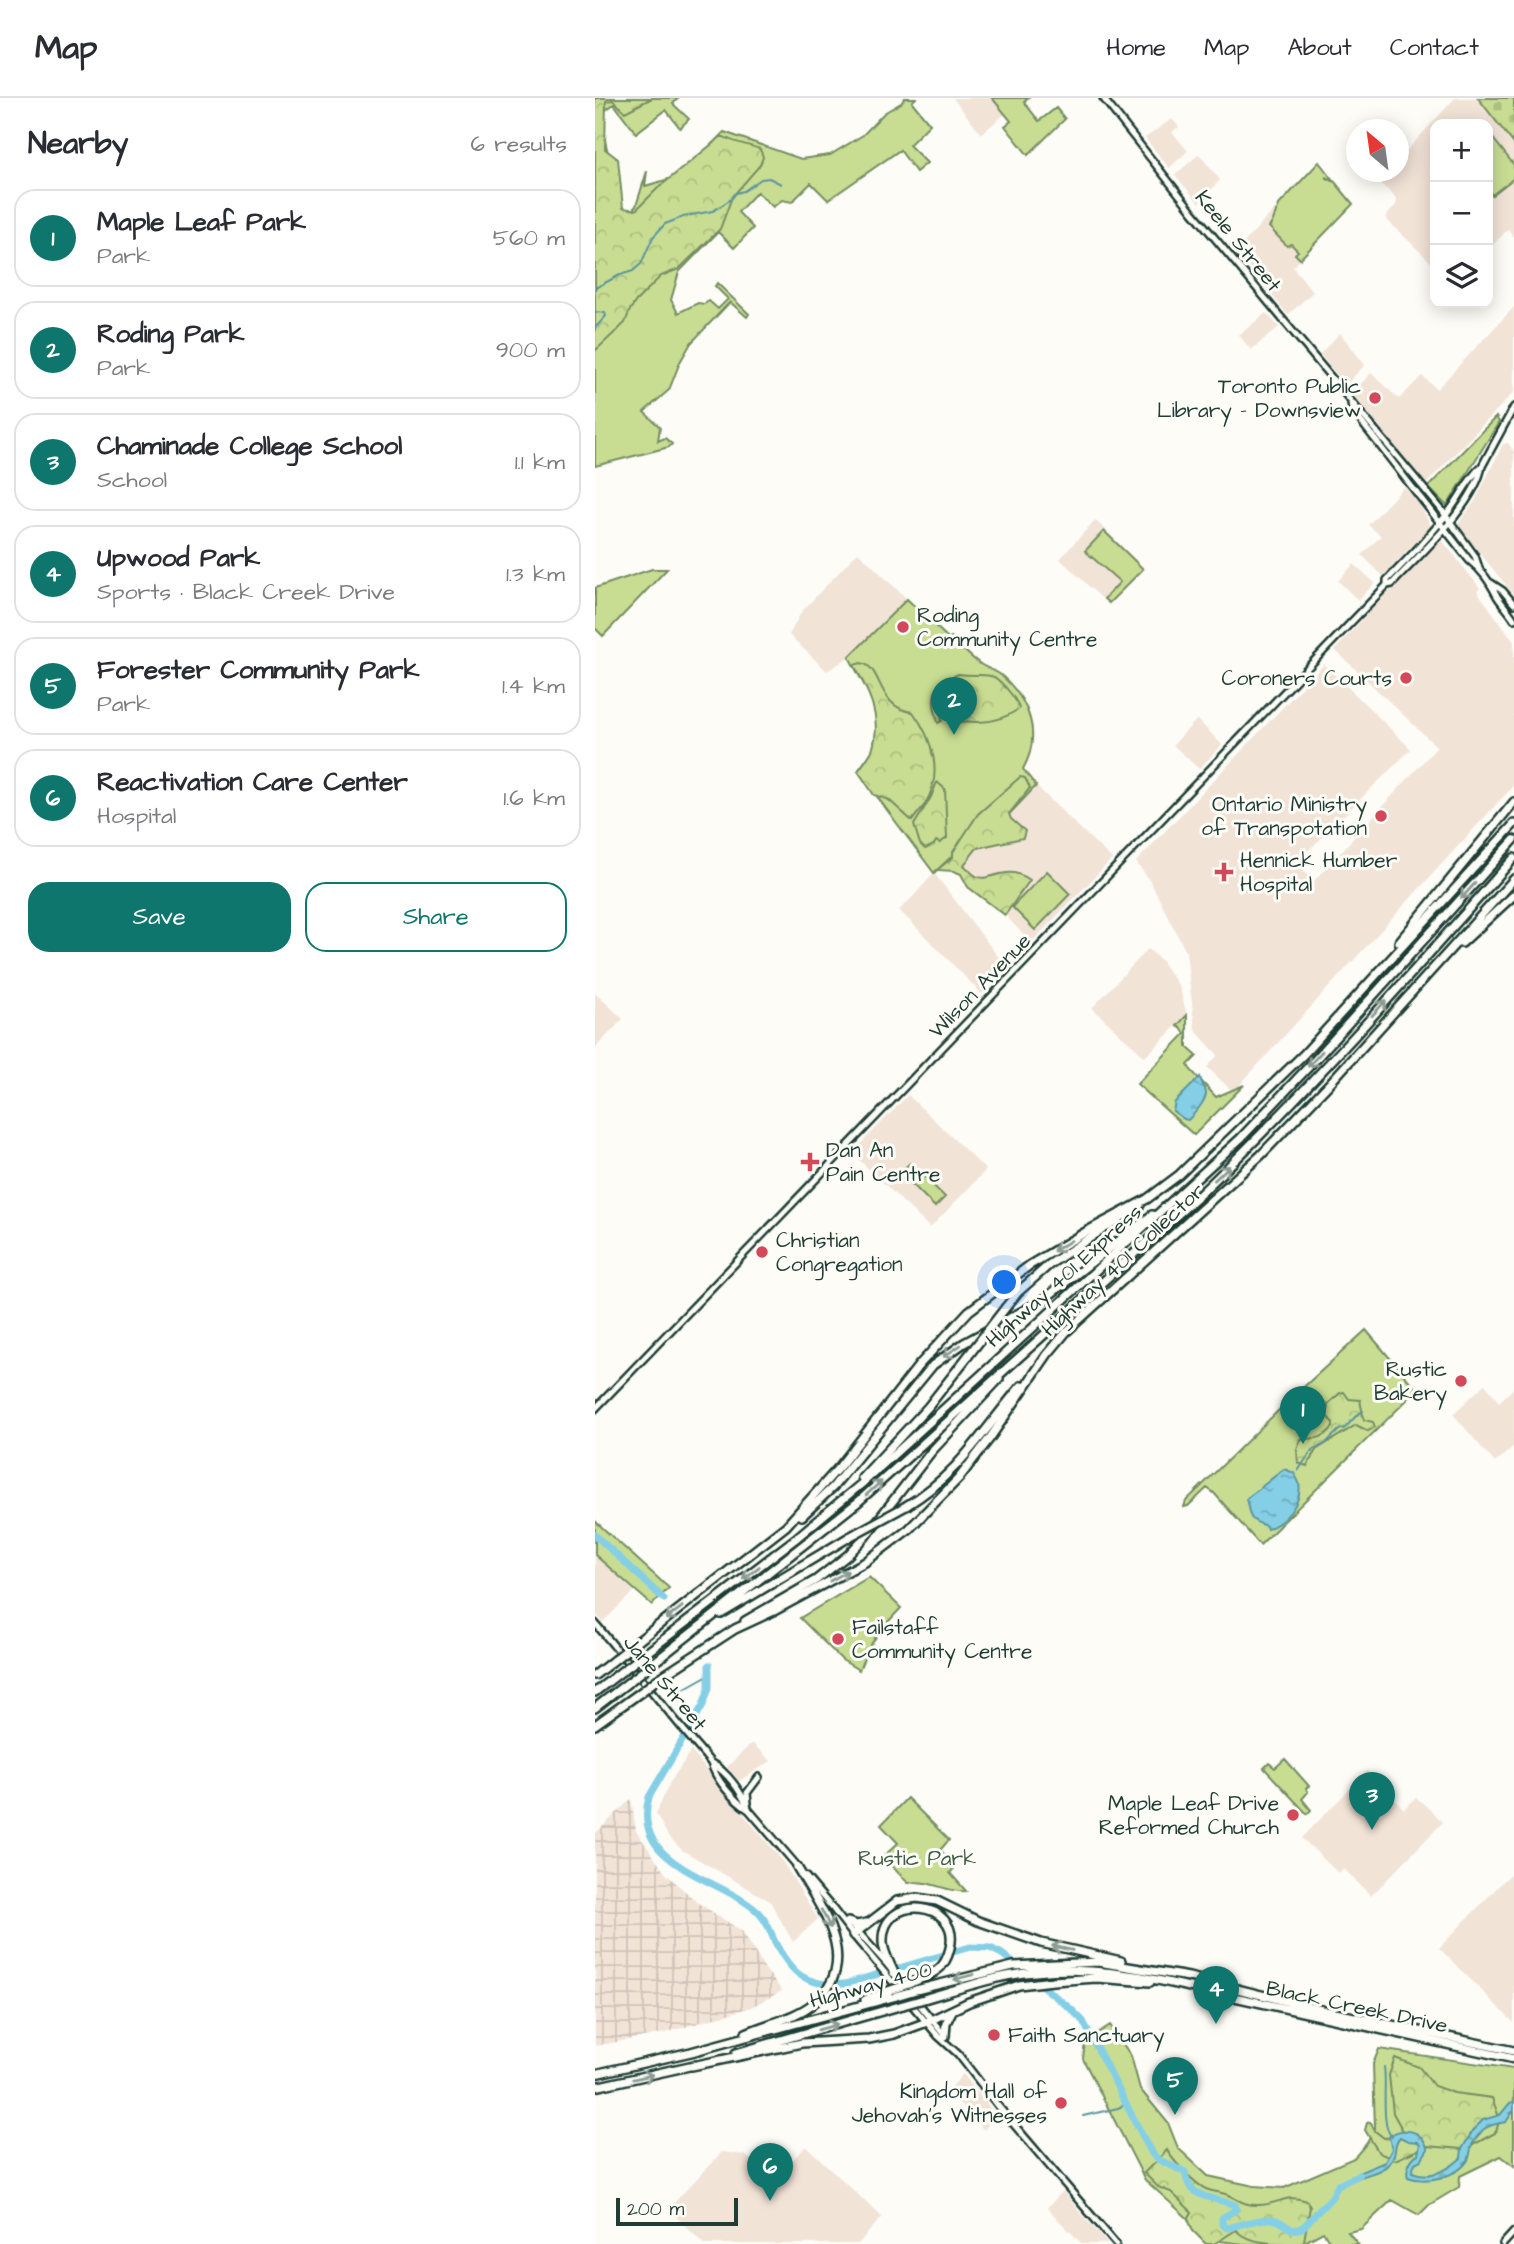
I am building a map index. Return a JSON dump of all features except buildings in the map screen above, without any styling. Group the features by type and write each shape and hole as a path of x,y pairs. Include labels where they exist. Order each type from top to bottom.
{"highway":[{"path":"1392,956 1400,942 1514,802"},
{"name":"Highway 401 Collector","path":"595,1675 786,1526 840,1466 920,1364 969,1311 1030,1265 1143,1202 1178,1175 1304,1054 1514,824"},
{"name":"Highway 401 Express","path":"595,1692 843,1499 1241,1138 1514,840"},
{"name":"Highway 401 Express","path":"595,1708 858,1502 1249,1148 1514,858"},
{"name":"Highway 401 Collector","path":"595,1726 655,1681 735,1629 865,1562 909,1529 959,1478 1067,1331 1261,1156 1514,879"},
{"path":"1447,954 1514,895"},
{"path":"843,1499 927,1407 1018,1292 1050,1264 1143,1202"},
{"path":"786,1526 798,1520 833,1487 933,1365 964,1343 1043,1300 1140,1222 1170,1203"},
{"path":"705,1623 906,1506 939,1483 954,1469 1047,1355"},
{"path":"735,1629 755,1614 816,1580 848,1555 931,1452 992,1388 1008,1367"},
{"path":"722,2043 797,2013 815,2002 833,1976 837,1947 833,1931 797,1867"},
{"path":"855,1933 897,1901 907,1898 937,1901 978,1921 1041,1943 1156,1971"},
{"path":"892,1975 885,1963 883,1946 884,1929 891,1917 904,1910 924,1907 934,1911 946,1924 952,1940 946,1961 937,1971 913,1987"},
{"path":"848,1922 857,1925 867,1923"},
{"name":"Highway 400","path":"595,2072 627,2067 722,2043 822,2016 913,1987 1013,1966 1098,1962 1156,1971"},
{"name":"Highway 400","path":"595,2087 691,2066 1013,1975 1044,1971 1110,1972 1151,1979"},
{"name":"Black Creek Drive","path":"1156,1971 1514,2051"},
{"path":"691,2066 802,2043 882,2037 1019,1985 1097,1978 1163,1981"},
{"name":"Black Creek Drive","path":"1151,1979 1514,2059"},
{"path":"945,2036 946,2023 953,2009"}],"main road":[{"name":"Keele Street","path":"1103,98 1193,212 1401,461 1475,556 1479,568"},
{"name":"Keele Street","path":"1351,403 1352,410 1391,461 1468,560 1479,568 1491,583 1514,620"},
{"name":"Wilson Avenue","path":"1387,584 1392,584 1450,523 1480,477 1482,466 1514,407"},
{"path":"1391,461 1401,461 1400,472"},
{"name":"Wilson Avenue","path":"595,1409 1387,584 1387,580 1445,516 1473,473 1482,466"},
{"name":"Keele Street","path":"1491,583 1503,591 1514,604"},
{"name":"Jane Street","path":"595,1623 691,1738 711,1763 713,1771 741,1805 749,1810 833,1909 885,1963"},
{"path":"749,1810 747,1793 759,1777"},
{"name":"Jane Street","path":"833,1909 848,1922 855,1933"},
{"path":"892,1975 1116,2244"},
{"path":"930,2021 945,2036 952,2048"},
{"path":"1503,2244 1514,2232"}],"shaded area":[{"path":"953,98 992,98 1005,114 981,134"},
{"path":"1455,98 1478,98 1514,144 1514,237 1508,229 1493,245 1493,119 1436,119"},
{"path":"1172,119 1179,127 1172,132 1188,151 1169,168 1145,138"},
{"path":"1430,125 1430,261 1385,218 1396,205 1397,199 1379,182 1409,182 1409,148"},
{"path":"1199,154 1220,180 1199,203 1175,175"},
{"path":"1319,162 1353,204 1293,267 1313,292 1288,315 1236,251"},
{"path":"1514,307 1514,392 1426,484 1352,393 1371,373 1399,399 1422,376 1437,389"},
{"path":"1266,313 1279,327 1251,350 1239,335"},
{"path":"1340,333 1365,365 1345,385 1320,354"},
{"path":"1508,443 1514,452 1514,595 1457,525 1475,501 1503,444"},
{"path":"1404,487 1419,504 1431,526 1383,576 1362,555 1381,536 1368,525"},
{"path":"1095,520 1145,569 1109,605 1060,559"},
{"path":"1442,540 1480,588 1477,591 1514,642 1514,785 1233,1092 1207,1067 1218,1055 1195,1030 1186,952 1150,881 1136,862 1324,664 1411,749 1296,863 1314,881 1437,747 1335,650 1381,598"},
{"path":"858,552 907,599 854,654 827,671 789,635 802,611"},
{"path":"1354,564 1375,583 1358,600 1338,581"},
{"path":"1197,719 1222,745 1199,769 1173,745"},
{"path":"1036,786 1112,859 1031,943 960,866"},
{"path":"934,873 1006,967 982,994 899,910"},
{"path":"1148,949 1160,959 1179,986 1187,1015 1145,1057 1092,1008"},
{"path":"595,993 623,1019 595,1048"},
{"path":"908,1095 986,1170 930,1228 852,1153"},
{"path":"1485,1384 1499,1402 1514,1388 1514,1446 1495,1463 1453,1414"},
{"path":"595,1555 634,1591 603,1622 595,1613"},
{"path":"752,1743 771,1761 739,1781 727,1767"},
{"path":"691,1751 781,1859 818,1919 793,1942 770,1901 682,1850 668,1836 656,1814 669,1784"},
{"path":"1367,1771 1404,1809 1416,1797 1443,1822 1371,1896 1344,1869 1338,1873 1302,1838"},
{"path":"631,1799 636,1831 665,1873 697,1902 743,1932 782,1991 751,2007 665,2033 595,2046 595,1834"},
{"path":"1514,1870 1514,2023 1439,1948"},
{"path":"963,2074 996,2115 984,2130 948,2091"},
{"path":"806,2146 882,2217 858,2244 704,2244 668,2209 722,2152 745,2155 773,2181"},
{"path":"1063,2191 1108,2244 1082,2244 1047,2208"}],"green space":[{"path":"595,98 678,98 673,104 689,119 680,128 666,110 636,133 614,104 599,115 621,208 631,211 636,206 647,171 645,186 669,179 700,156 724,132 801,159 830,155 863,135 884,113 905,98 916,98 912,102 930,124 909,145 927,163 916,172 900,150 828,200 811,183 792,202 782,200 773,207 757,192 738,212 753,228 734,248 718,232 679,272 671,300 678,313 698,303 709,301 718,309 728,299 715,286 717,283 749,314 747,317 730,302 691,343 669,390 644,412 660,427 658,441 665,438 672,444 669,447 595,466"},
{"path":"595,98 652,98 625,112 613,100 606,101 605,149 618,159 623,208 636,210 658,188 722,136 760,149 763,157 760,165 732,197 720,229 679,269 661,276 636,301 625,323 595,351"},
{"path":"992,98 1028,98 1024,102 1039,121 1056,108 1065,119 1028,155 1005,126 1011,121"},
{"path":"1478,98 1514,98 1514,144"},
{"path":"1493,138 1514,165 1514,178 1493,194"},
{"path":"1319,162 1333,180 1325,177 1335,182 1353,204 1300,259 1295,254 1298,251 1291,244 1287,246 1269,227 1279,206 1277,207"},
{"path":"1496,417 1499,422 1447,506 1428,487"},
{"path":"1104,531 1143,569 1109,603 1104,599 1120,582 1085,551"},
{"path":"652,569 667,569 603,636 595,628 595,588"},
{"path":"907,599 949,639 951,637 975,660 1000,674 1012,686 1026,707 1032,731 1032,744 1023,769 1036,786 960,866 951,857 934,873 858,771 873,750 877,726 874,703 849,657"},
{"path":"861,663 873,671 892,703 913,712 930,745 935,769 934,781 925,804 912,821 889,800 874,795 858,771 873,748 876,726 873,705 854,665"},
{"path":"958,674 993,677 1011,694 1019,709 1000,718 979,722 960,722 958,716 941,710 942,721 938,723 934,706 935,693 942,684"},
{"path":"1020,777 1025,778 1030,788 1009,814 1025,831 1023,838 977,848 964,865 981,878 1013,873 1030,880 1005,915 968,887 961,874 937,870 953,857 953,852 978,814"},
{"path":"937,782 945,789 947,838 940,843 936,841 925,849 920,844 914,825"},
{"path":"1047,871 1070,894 1035,930 1012,907"},
{"path":"1187,1015 1187,1047 1197,1056 1188,1065 1190,1069 1216,1097 1244,1085 1194,1135 1137,1084 1185,1034 1177,1026"},
{"path":"910,1163 945,1197 935,1207 900,1172"},
{"path":"1366,1330 1417,1390 1260,1545 1207,1488 1184,1507 1186,1501 1284,1405"},
{"path":"1344,1392 1349,1399 1360,1400 1364,1420 1373,1422 1375,1427 1368,1431 1356,1425 1316,1450 1307,1466 1298,1463 1297,1450 1301,1439 1322,1436 1333,1427 1327,1416 1328,1404"},
{"path":"595,1521 669,1588 652,1605 595,1555"},
{"path":"869,1577 901,1608 876,1636 859,1670 842,1660 800,1618"},
{"path":"1285,1759 1309,1786 1302,1799 1311,1810 1307,1814 1264,1768 1269,1763 1275,1768"},
{"name":"Rustic Park","path":"907,1798 949,1840 940,1850 956,1866 950,1873 966,1891 924,1883 908,1883 883,1857 898,1843 881,1825"},
{"path":"1110,2025 1131,2056 1140,2089 1168,2123 1178,2148 1208,2176 1254,2186 1284,2188 1354,2158 1375,2128 1373,2064 1379,2049 1514,2069 1514,2166 1501,2156 1460,2176 1459,2187 1429,2205 1419,2215 1392,2200 1361,2229 1348,2232 1358,2244 1332,2244 1323,2232 1301,2244 1243,2244 1212,2240 1145,2180 1083,2059 1085,2041"},
{"path":"1395,2058 1419,2067 1434,2086 1454,2093 1492,2098 1500,2120 1495,2133 1462,2149 1427,2146 1395,2160 1379,2153 1365,2130 1367,2123 1370,2122 1375,2131 1384,2138 1394,2137 1403,2131 1393,2113 1389,2075"},
{"path":"1167,2150 1191,2178 1209,2190 1254,2205 1293,2198 1307,2201 1310,2207 1304,2241 1299,2244 1265,2242 1248,2238 1236,2230 1214,2244 1206,2244 1193,2231 1188,2219 1192,2212 1171,2192 1158,2187 1144,2173"}],"water":[{"path":"1200,1077 1206,1092 1205,1097 1188,1120 1184,1119 1173,1111 1175,1102"},
{"path":"1284,1469 1294,1473 1298,1480 1298,1498 1286,1517 1267,1529 1252,1519 1246,1499"},
{"path":"1514,2102 1514,2110 1506,2122 1484,2129 1472,2145 1468,2160 1449,2175 1424,2180 1408,2177 1409,2164 1418,2154 1420,2145 1400,2137 1390,2163 1353,2180 1351,2176 1385,2162 1392,2149 1389,2137 1401,2131 1411,2131 1419,2135 1428,2149 1421,2160 1415,2163 1412,2172 1425,2175 1444,2170 1461,2158 1462,2149 1473,2130 1483,2120 1500,2115"}],"waterway":[{"path":"595,288 633,271 641,264 653,237 665,224 686,216 713,211 736,193 744,191 761,179 769,178 781,184"},
{"path":"595,312 605,313 606,316 595,328"},
{"path":"1298,1471 1312,1450 1325,1444 1363,1411"},
{"path":"595,1535 664,1599"},
{"path":"709,1665 709,1688 703,1705 649,1797 647,1821 653,1840 665,1855 758,1912 766,1922 780,1952 801,1976 820,1983 845,1984 970,1947 990,1948 1002,1954 1083,2021 1152,2154 1185,2172 1187,2181 1197,2193 1235,2205 1237,2209 1222,2218 1222,2224 1227,2228 1266,2219 1276,2220 1293,2229 1302,2228 1332,2197 1338,2185 1359,2175"},
{"path":"669,1697 710,1674"},
{"path":"1384,2067 1386,2123 1392,2137"},
{"path":"1083,2116 1126,2104"}],"place":[{"name":"Toronto Public Library - Downsview","path":"1375,398"},
{"name":"Roding Community Centre","path":"903,627"},
{"name":"Coroners Courts","path":"1406,678"},
{"name":"Roding Park","path":"954,735"},
{"name":"Ontario Ministry of Transpotation","path":"1381,816"},
{"name":"Hennick Humber Hospital","path":"1224,872"},
{"name":"Dan An Pain Centre","path":"810,1162"},
{"name":"Christian Congregation","path":"762,1252"},
{"name":"Rustic Bakery","path":"1461,1381"},
{"name":"Maple Leaf Park","path":"1303,1444"},
{"name":"Failstaff Community Centre","path":"838,1639"},
{"name":"Maple Leaf Drive Reformed Church","path":"1293,1815"},
{"name":"Chaminade College School","path":"1372,1830"},
{"name":"Upwood Park","path":"1216,2024"},
{"name":"Faith Sanctuary","path":"994,2035"},
{"name":"Kingdom Hall of Jehovah's Witnesses","path":"1061,2103"},
{"name":"Forester Community Park","path":"1175,2115"},
{"name":"Reactivation Care Center","path":"770,2201"}]}
